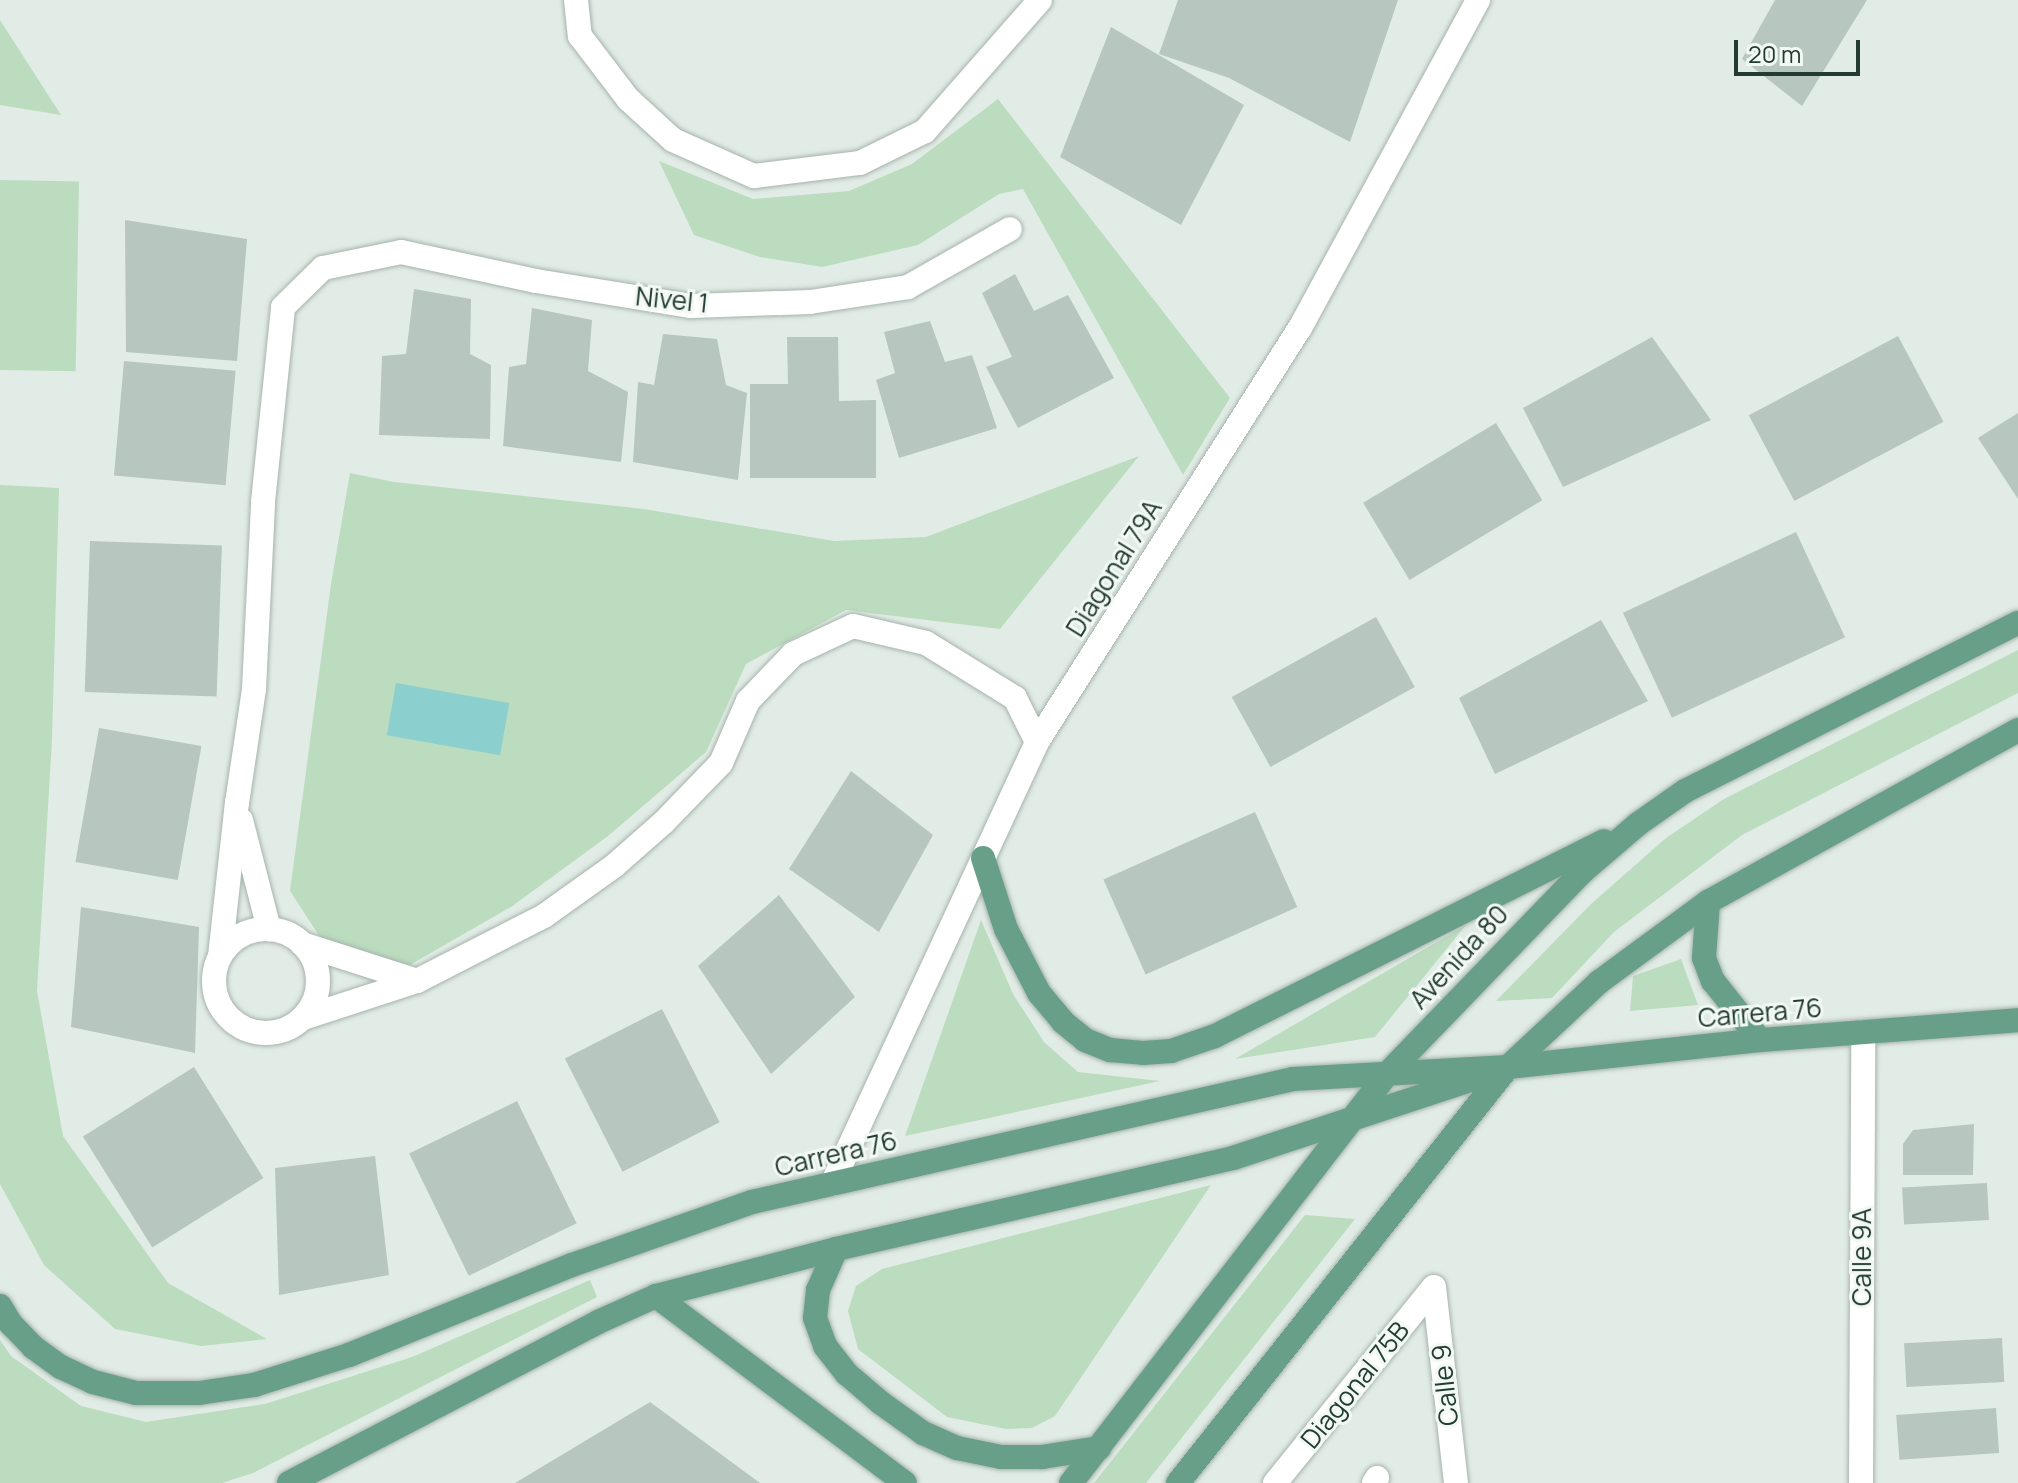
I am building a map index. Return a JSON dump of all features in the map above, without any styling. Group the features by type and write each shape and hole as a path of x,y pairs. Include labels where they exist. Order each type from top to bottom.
{"main road":[{"name":"Avenida 80","path":"1071,1483 1387,1074 1535,917 1638,824 1737,762 2018,623"},
{"path":"1178,1483 1508,1067 1599,982 1708,902 2018,730"},
{"path":"983,858 1006,929 1039,993 1063,1022 1085,1040 1110,1050 1143,1053 1171,1051 1215,1036 1638,824"},
{"path":"1708,902 1704,958 1720,991 1760,1040"},
{"name":"Carrera 76","path":"0,1306 11,1324 33,1347 61,1367 93,1382 136,1393 199,1393 254,1385 297,1372 683,1223 832,1184 1293,1079 1508,1067 1760,1040 2018,1020"},
{"name":"Carrera 76","path":"289,1483 598,1322 656,1296 836,1249 1233,1158 1508,1067"},
{"path":"836,1249 818,1290 815,1318 825,1346 847,1374 881,1403 923,1433 957,1448 1001,1457 1042,1457 1099,1448"},
{"path":"656,1296 905,1483"}],"street":[{"path":"576,0 580,36 628,99 673,140 754,176 860,163 925,131 1040,0"},
{"name":"Diagonal 79A","path":"832,1184 1037,742 1300,328 1478,0"},
{"name":"Nivel 1","path":"237,803 254,689 263,502 278,388 283,307 323,268 401,252 536,281 691,306 810,302 908,287 1010,229"},
{"path":"237,803 215,988 229,1018 242,1027 274,1033 290,1028 303,1018 417,981 544,916 614,866 663,823 721,763 748,701 793,654 853,626 926,643 1015,698 1037,742"},
{"path":"237,803 269,929"},
{"path":"220,956 241,936 269,929 292,936 302,944 417,981"},
{"path":"302,944 317,973 317,989 303,1018"},
{"name":"Calle 9A","path":"1861,1483 1863,1032"},
{"name":"Diagonal 75B","path":"1275,1483 1434,1287"},
{"name":"Calle 9","path":"1434,1287 1456,1483"}],"green space":[{"path":"0,20 61,115 0,105"},
{"path":"998,99 1230,398 1183,475 1023,189 999,194 918,245 822,267 760,257 694,235 659,161 753,199 849,191 912,164"},
{"path":"0,180 79,181 76,371 0,370"},
{"path":"1139,456 1000,629 846,610 746,664 706,752 608,836 511,907 408,966 320,937 290,891 331,584 350,473 394,482 644,509 834,541 926,537"},
{"path":"0,485 59,488 52,740 37,991 63,1136 168,1283 267,1339 201,1346 115,1329 44,1265 0,1184"},
{"path":"2018,650 2018,693 1742,835 1614,932 1552,998 1496,1001 1591,904 1666,838 1724,799"},
{"path":"981,920 1013,994 1044,1042 1078,1072 1160,1081 905,1136"},
{"path":"1466,925 1375,1037 1235,1059"},
{"path":"1681,959 1698,1005 1630,1011 1633,976"},
{"path":"1211,1185 1055,1416 1032,1428 1006,1429 947,1417 858,1349 848,1311 856,1286 882,1269"},
{"path":"1305,1215 1355,1219 1146,1483 1094,1483"},
{"path":"590,1280 597,1297 253,1473 222,1483 0,1483 0,1340 11,1356 81,1406 146,1422 265,1404 412,1357"}],"water":[{"path":"396,683 509,703 500,755 387,735"}],"building":[{"path":"1178,0 1398,0 1350,142 1229,78 1159,54"},
{"path":"1775,0 1867,0 1802,106 1742,59"},
{"path":"1111,27 1244,105 1181,225 1060,157"},
{"path":"125,220 247,239 237,361 126,352"},
{"path":"1015,274 1034,311 1068,295 1114,378 1018,428 986,367 1012,357 982,293"},
{"path":"414,289 471,299 470,354 491,365 490,439 379,435 382,356 406,354"},
{"path":"532,308 592,320 588,371 628,392 621,462 503,446 509,367 526,364"},
{"path":"930,321 945,362 972,355 997,428 899,458 876,380 895,373 884,332"},
{"path":"663,334 717,339 726,385 747,393 738,480 633,462 638,382 654,385"},
{"path":"1898,336 1944,422 1794,501 1749,415"},
{"path":"787,337 838,337 839,401 876,400 876,478 750,478 750,384 788,384"},
{"path":"1652,337 1711,420 1563,487 1523,408"},
{"path":"124,361 236,371 226,485 114,476"},
{"path":"2018,413 2018,499 1978,438"},
{"path":"1496,423 1542,500 1409,580 1363,503"},
{"path":"1796,532 1845,637 1672,718 1623,613"},
{"path":"90,541 222,546 217,697 85,692"},
{"path":"1376,617 1415,687 1270,767 1232,697"},
{"path":"1601,620 1648,701 1495,774 1459,698"},
{"path":"99,728 201,746 178,880 75,862"},
{"path":"851,771 933,835 879,932 789,869"},
{"path":"1255,812 1297,907 1146,975 1103,880"},
{"path":"779,895 855,997 771,1074 698,966"},
{"path":"81,907 199,927 195,1053 71,1027"},
{"path":"662,1009 720,1122 623,1172 565,1058"},
{"path":"194,1067 263,1178 152,1248 83,1136"},
{"path":"517,1101 577,1223 469,1276 409,1154"},
{"path":"1974,1124 1973,1175 1903,1175 1903,1144 1913,1130"},
{"path":"375,1156 389,1275 279,1295 275,1168"},
{"path":"1987,1183 1989,1220 1904,1224 1902,1187"},
{"path":"2002,1338 2004,1382 1906,1387 1904,1343"},
{"path":"650,1402 760,1483 515,1483"},
{"path":"1996,1408 1999,1453 1899,1460 1896,1415"}]}
